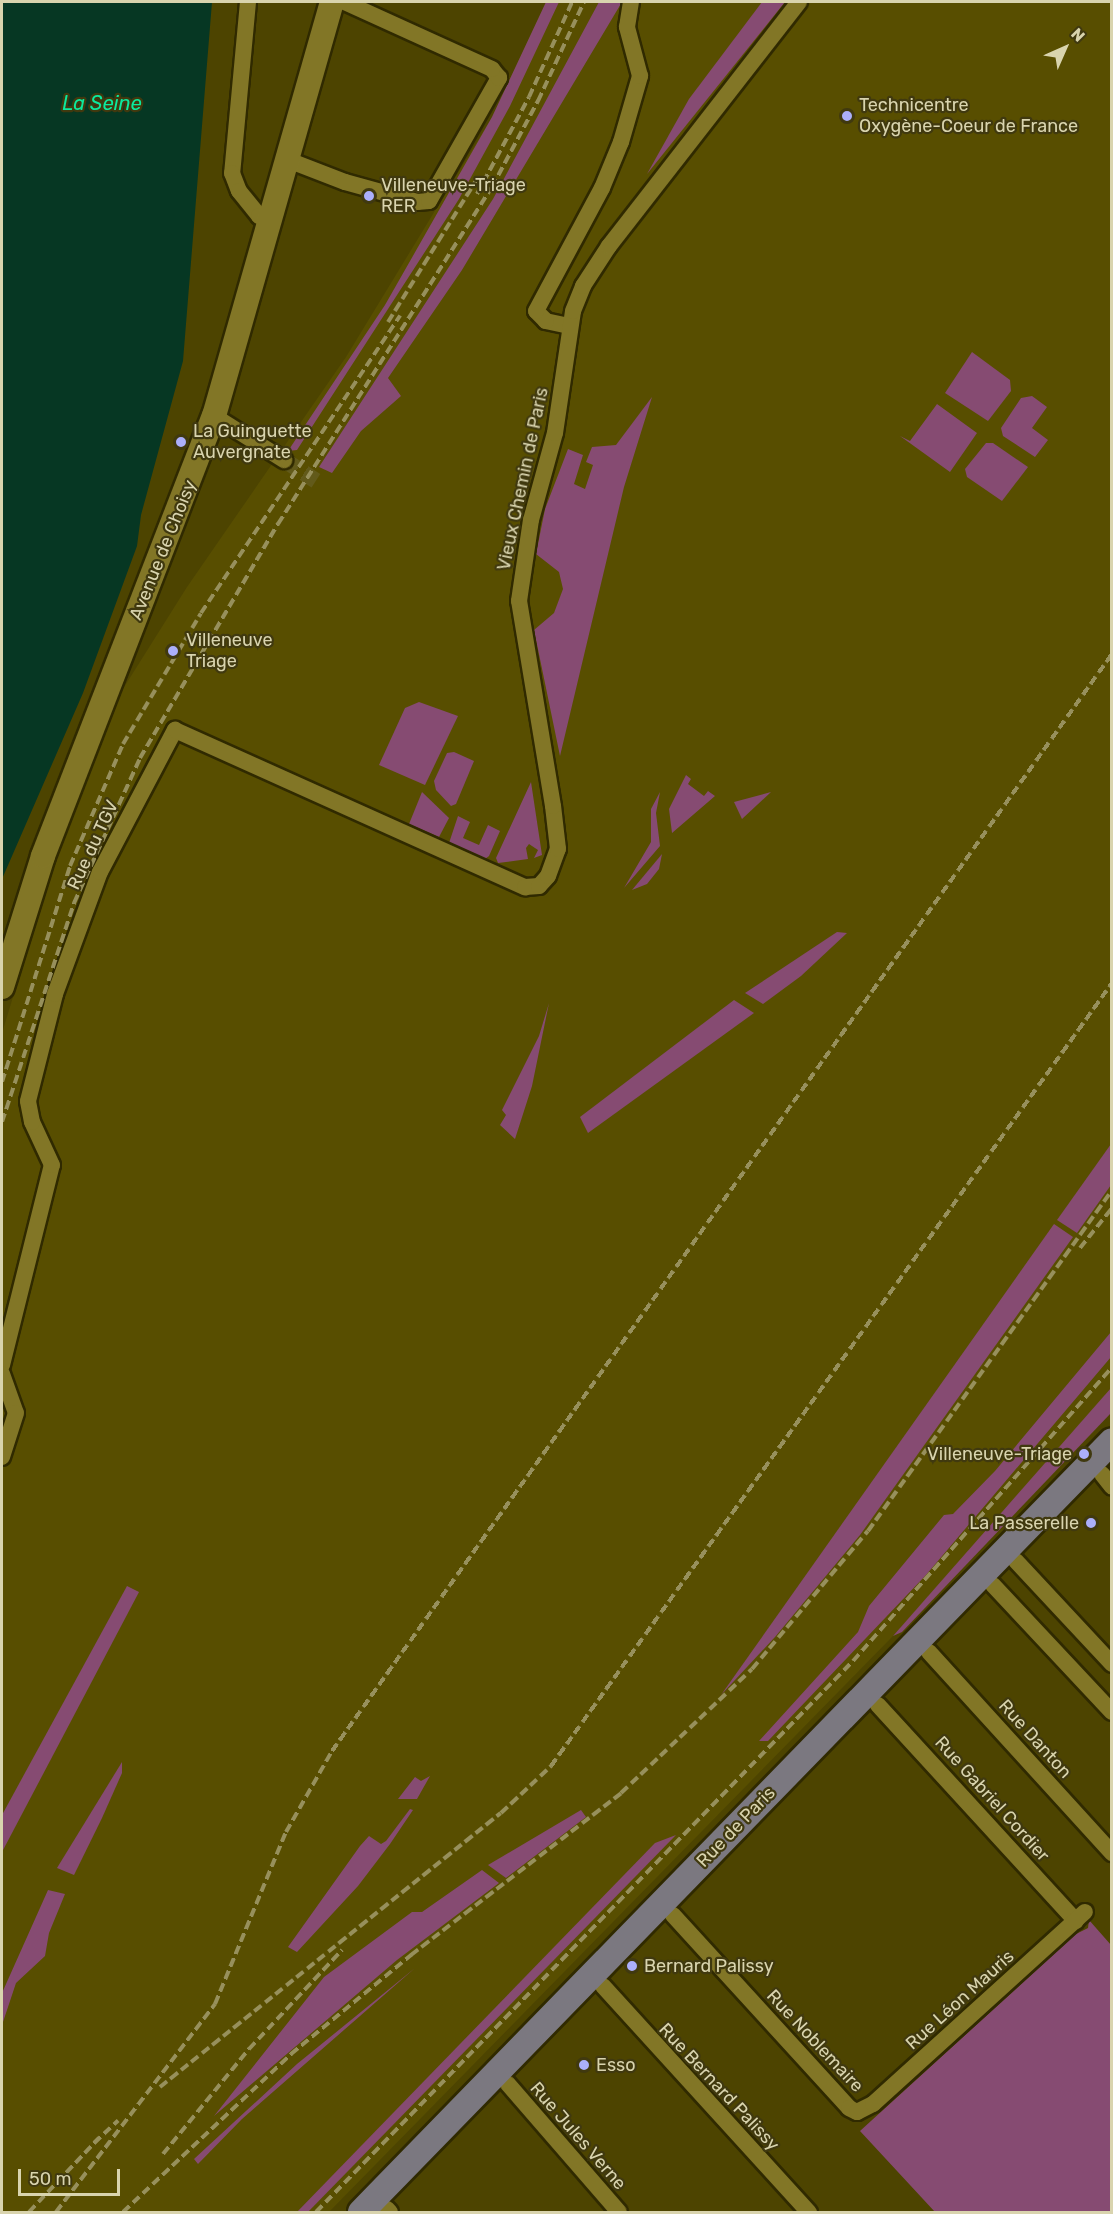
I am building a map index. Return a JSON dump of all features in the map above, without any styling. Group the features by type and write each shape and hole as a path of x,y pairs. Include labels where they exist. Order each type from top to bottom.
{"main road":[{"name":"Avenue de Choisy","path":"2,987 43,856 214,416 332,2"},
{"name":"Rue de Paris","path":"361,2212 1112,1441"},
{"name":"Rue de Paris","path":"387,2211 1016,1561 1108,1476"}],"street":[{"path":"248,2 232,173 239,191 259,216 271,218"},
{"path":"288,160 345,182 417,202 429,201 455,161 499,78 492,69 344,2"},
{"path":"569,326 546,321 536,311 602,188 621,142 640,76 627,27 631,2"},
{"name":"Vieux Chemin de Paris","path":"539,886 552,868 558,849 519,601 531,520 557,424 569,326 583,286 609,246 798,2"},
{"path":"214,416 284,460"},
{"name":"Rue du TGV","path":"2,1365 52,1165 32,1122 28,1101 55,994 100,872 175,730 525,887 539,886"},
{"path":"2,1374 16,1413 2,1458"},
{"path":"1016,1561 1112,1664"},
{"path":"993,1585 1112,1712"},
{"name":"Rue Danton","path":"929,1652 1112,1853"},
{"name":"Rue Gabriel Cordier","path":"878,1705 1081,1917"},
{"name":"Rue Noblemaire","path":"673,1915 849,2108 858,2112"},
{"name":"Rue Léon Mauris","path":"858,2112 873,2104 1081,1917"},
{"name":"Rue Bernard Palissy","path":"603,1986 809,2212"},
{"name":"Rue Jules Verne","path":"508,2084 619,2212"}],"shaded area":[{"path":"546,2 1111,2 1111,1392 893,1636 329,2212 2,2212 2,1033 53,866 121,692 187,587 346,357 492,117"},
{"path":"546,2 559,2 510,106 459,199 297,450 288,451 385,305 492,117"},
{"path":"599,2 622,2 462,270 388,378 401,396 361,431 332,473 319,467 493,199"},
{"path":"762,2 785,2 647,174 689,99"},
{"path":"972,352 1010,380 1011,391 988,421 945,393"},
{"path":"1032,396 1047,407 1032,428 1048,440 1035,457 1003,436 1001,428 1021,398"},
{"path":"652,397 624,487 560,756 534,630 554,613 563,589 559,572 536,554 545,509 568,449 583,455 574,484 585,489 593,465 586,462 592,447 616,445"},
{"path":"937,404 977,433 950,472 900,436 910,441"},
{"path":"986,443 993,443 1028,467 1002,501 967,477 965,469"},
{"path":"419,702 458,716 425,785 379,765 405,708"},
{"path":"454,752 474,761 456,804 451,806 436,790 434,781 447,753"},
{"path":"686,775 691,779 688,784 704,796 708,791 715,796 672,833 669,809"},
{"path":"531,782 542,855 534,858 538,850 529,844 526,848 528,859 498,863 496,858"},
{"path":"422,792 449,818 439,837 409,824"},
{"path":"660,792 656,813 660,846 624,888 651,842 651,809"},
{"path":"771,792 742,819 734,802"},
{"path":"458,816 470,822 463,838 479,845 488,825 500,831 489,856 485,859 449,843"},
{"path":"662,854 659,869 647,884 632,890"},
{"path":"837,932 847,933 801,976 763,1004 745,993"},
{"path":"734,1000 754,1013 588,1133 580,1117"},
{"path":"549,1003 532,1086 515,1139 500,1125 506,1115 502,1110 539,1036"},
{"path":"1111,1144 1111,1185 1077,1233 1057,1220"},
{"path":"1054,1224 1073,1237 860,1535 775,1637 721,1695"},
{"path":"1111,1332 1111,1357 926,1575 768,1741 759,1741 858,1632 869,1606 944,1515 953,1514 995,1471"},
{"path":"1111,1388 1111,1413 902,1632 893,1636"},
{"path":"127,1586 139,1592 2,1852 2,1815"},
{"path":"122,1762 122,1773 74,1875 57,1868"},
{"path":"430,1776 417,1799 398,1799 415,1777 421,1781"},
{"path":"410,1809 413,1810 358,1886 297,1952 288,1947 360,1846 369,1836 381,1844 386,1841"},
{"path":"581,1810 586,1817 506,1878 488,1865"},
{"path":"676,1835 308,2212 297,2212 655,1843"},
{"path":"482,1870 499,1883 397,1960 214,2116 324,1977 412,1912 422,1912"},
{"path":"48,1890 65,1894 49,1933 45,1956 16,1983 2,2025 2,1993"},
{"path":"1089,1920 1111,1945 1111,2212 935,2212 860,2131 1076,1934 1088,1928"},
{"path":"415,1968 242,2119 198,2164 194,2159 297,2064"}],"water":[{"name":"La Seine","path":"2,2 212,2 183,361 141,515 137,546 83,693 2,879"}],"tunnel":[{"path":"284,460 316,481"}],"railway":[{"path":"477,194 529,97 572,2"},
{"path":"2,1122 74,903 140,758 278,524 492,187 538,101 584,2"},
{"path":"388,322 477,179"},
{"path":"2,1082 70,866 123,744 201,613 400,316"},
{"path":"56,2212 215,2004 286,1832 332,1751 1112,654"},
{"path":"160,2087 501,1813 551,1766 1112,983"},
{"path":"123,2212 291,2054 411,1955 621,1793 752,1669 868,1531 1112,1190"},
{"path":"1080,1248 1112,1208"},
{"path":"316,2212 853,1661 1112,1367"},
{"path":"163,2154 249,2049 342,1950"},
{"path":"94,2143 118,2121"},
{"path":"29,2212 99,2138"}],"place":[{"name":"Technicentre Oxygène-Coeur de France","path":"847,116"},
{"name":"Villeneuve-Triage RER","path":"369,196"},
{"name":"La Guinguette Auvergnate","path":"181,442"},
{"name":"Villeneuve Triage","path":"173,651"},
{"name":"Villeneuve-Triage","path":"1084,1454"},
{"name":"La Passerelle","path":"1091,1523"},
{"name":"Bernard Palissy","path":"632,1966"},
{"name":"Esso","path":"584,2065"}]}
